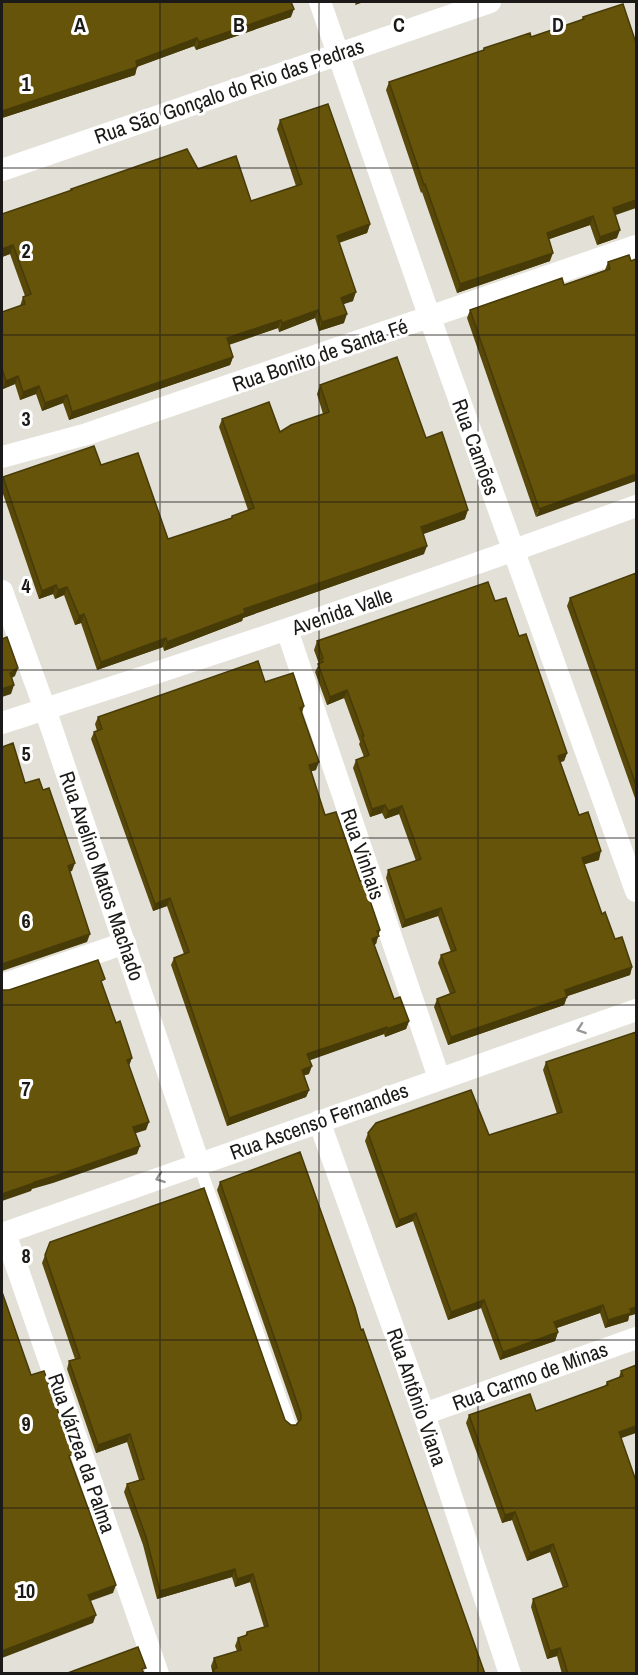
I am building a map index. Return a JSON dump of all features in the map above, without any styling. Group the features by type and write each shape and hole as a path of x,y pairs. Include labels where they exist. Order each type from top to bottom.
{"street":[{"name":"Rua Camões","path":"320,2 430,318 636,891"},
{"name":"Rua São Gonçalo do Rio das Pedras","path":"2,170 490,2"},
{"name":"Rua Bonito de Santa Fé","path":"2,457 87,434 636,246"},
{"name":"Avenida Valle","path":"2,723 287,630 636,506"},
{"name":"Rua Avelino Matos Machado","path":"2,591 45,709 200,1164"},
{"name":"Rua Vinhais","path":"287,630 439,1078"},
{"path":"2,985 125,943"},
{"name":"Rua Ascenso Fernandes","path":"3,1234 636,1010"},
{"name":"Rua Antônio Viana","path":"319,1121 424,1414 510,1674"},
{"name":"Rua Várzea da Palma","path":"3,1234 158,1674"},
{"name":"Rua Carmo de Minas","path":"424,1414 636,1338"}],"lane":[{"path":"200,1164 290,1425"}],"building":[{"path":"2,2 291,2 294,9 199,42 197,38 136,61 137,67 2,111"},
{"path":"623,4 636,39 636,200 613,208 620,230 600,237 593,216 547,233 553,253 460,284 389,82 530,33 531,37"},
{"path":"328,104 370,224 337,236 356,292 341,298 347,314 322,322 318,310 282,323 281,320 227,338 233,357 72,412 67,395 45,403 39,386 23,392 18,376 6,381 2,369 2,312 25,304 23,297 31,294 13,245 2,249 2,214 187,149 198,169 236,156 251,201 302,184 280,120"},
{"path":"629,255 631,261 636,259 636,474 539,509 470,310 562,278 564,285 610,269 608,262"},
{"path":"397,357 426,438 442,432 468,510 421,527 427,546 244,609 245,613 167,642 166,638 101,662 84,614 79,616 67,587 58,590 56,585 42,591 3,477 94,446 101,465 138,453 168,539 232,518 232,516 254,508 222,419 269,402 280,432 291,425 329,412 320,385"},
{"path":"636,573 636,785 570,598"},
{"path":"488,582 495,601 506,598 519,636 526,634 567,753 558,756 579,815 588,812 601,851 582,858 602,914 605,912 615,939 622,937 632,967 565,990 567,997 451,1037 437,999 455,992 441,955 456,950 441,908 405,920 388,870 421,859 402,806 388,811 385,805 372,809 356,760 369,755 362,736 364,736 347,690 330,697 318,664 323,662 321,659 323,658 317,641"},
{"path":"7,637 18,668 10,673 14,685 2,689 2,639"},
{"path":"258,661 265,682 293,673 304,706 300,708 319,762 309,765 325,815 336,812 380,930 377,931 379,936 372,939 394,999 400,997 409,1021 307,1054 312,1066 302,1070 309,1090 229,1118 174,958 189,952 170,898 155,904 94,732 102,729 98,717"},
{"path":"13,743 25,783 39,779 43,790 49,788 75,863 68,866 90,934 2,964 2,747"},
{"path":"98,960 105,979 101,981 116,1023 120,1021 132,1058 127,1060 149,1122 133,1127 140,1146 2,1194 2,990 9,990"},
{"path":"636,1032 636,1307 630,1309 631,1313 608,1320 603,1305 554,1322 558,1332 503,1352 484,1300 451,1312 416,1213 399,1220 368,1133 376,1123 471,1090 489,1135 562,1112 546,1062"},
{"path":"300,1152 361,1330 363,1329 485,1674 215,1674 213,1669 217,1668 214,1658 241,1650 238,1638 247,1635 247,1632 268,1626 253,1574 237,1579 235,1569 160,1591 146,1537 127,1484 144,1479 130,1434 98,1445 69,1361 80,1358 45,1255 50,1242 204,1188 285,1420 291,1425 296,1425 301,1419 301,1414 220,1182"},
{"path":"2,1292 31,1375 44,1371 73,1454 69,1456 116,1585 88,1595 96,1615 2,1651"},
{"path":"636,1365 636,1426 619,1432 636,1481 636,1674 568,1674 560,1648 550,1651 533,1599 568,1586 553,1544 530,1553 515,1512 505,1515 469,1415 530,1394 536,1411 608,1385 607,1382 623,1376 621,1371"},
{"path":"138,1647 146,1668 142,1669 144,1674 65,1674"}]}
